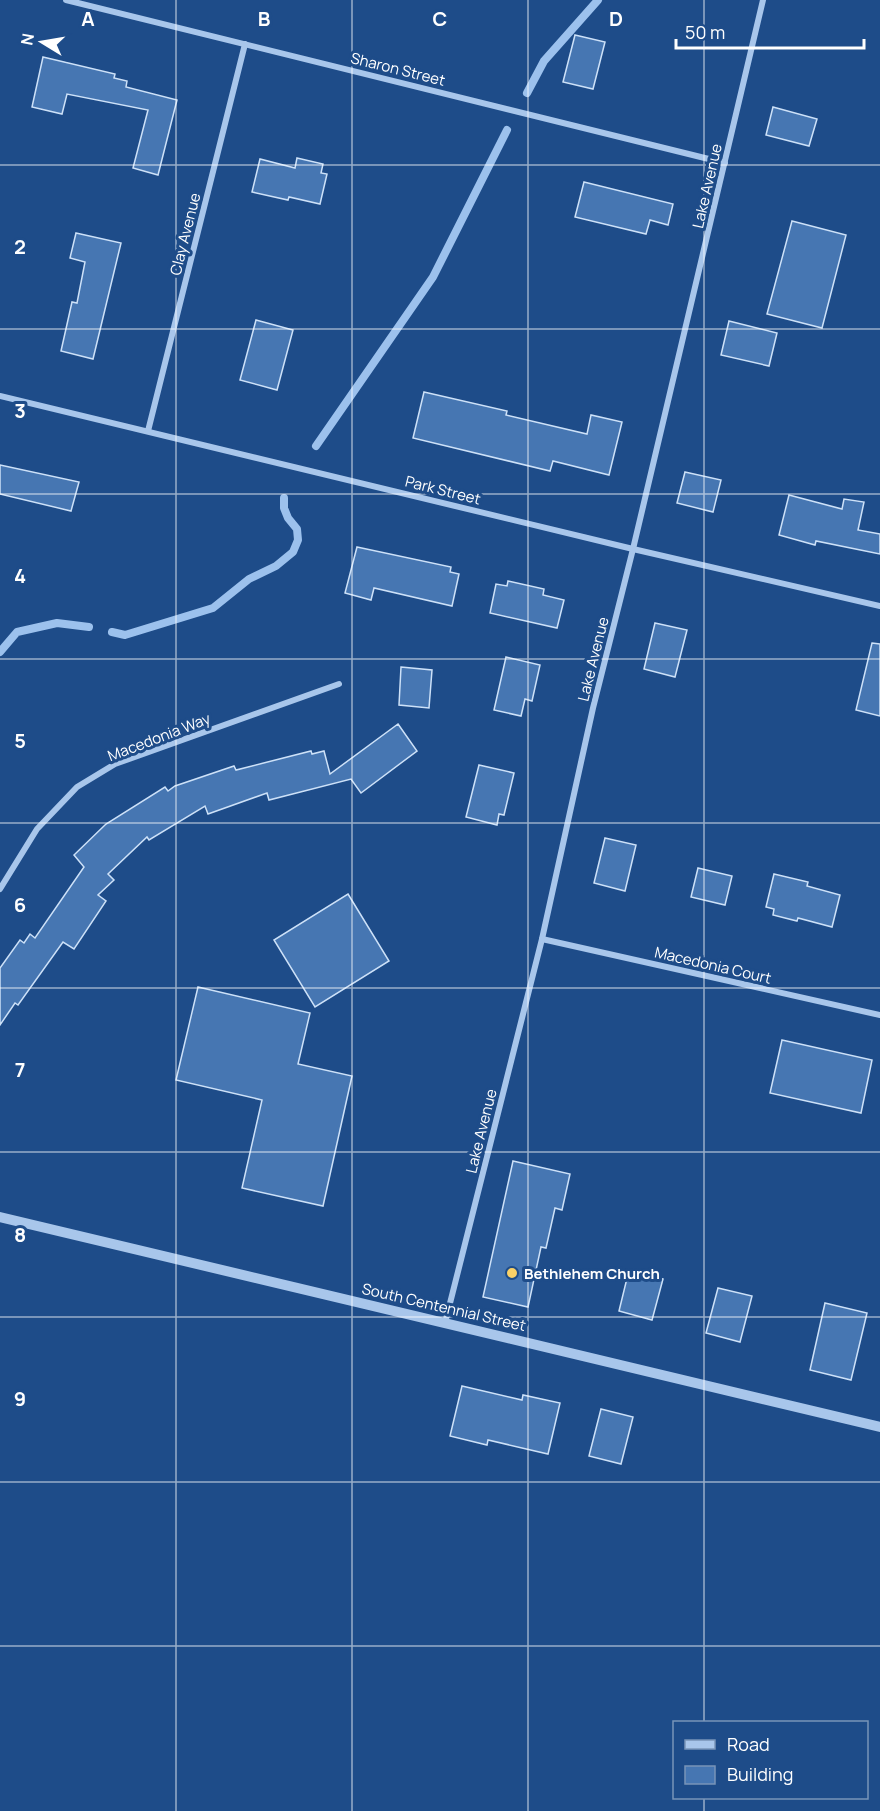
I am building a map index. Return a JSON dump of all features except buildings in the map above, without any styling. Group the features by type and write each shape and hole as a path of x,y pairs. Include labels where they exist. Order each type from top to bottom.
{"street":[{"name":"Sharon Street","path":"66,0 725,163"},
{"name":"Lake Avenue","path":"445,1323 542,939 593,708 763,0"},
{"name":"Clay Avenue","path":"148,431 245,44"},
{"name":"Park Street","path":"0,396 633,549 880,606"},
{"name":"Macedonia Way","path":"0,889 37,829 77,788 115,764 339,684"},
{"name":"Macedonia Court","path":"542,939 880,1015"},
{"name":"South Centennial Street","path":"0,1217 880,1427"}],"waterway":[{"path":"527,93 544,61 598,0"},
{"path":"316,446 433,277 507,130"},
{"path":"112,632 125,635 213,608 249,579 276,566 293,552 298,540 297,529 288,518 284,508 284,498"},
{"path":"0,652 17,632 57,623 89,627"}],"place":[{"name":"Bethlehem Church","path":"512,1273"}]}
